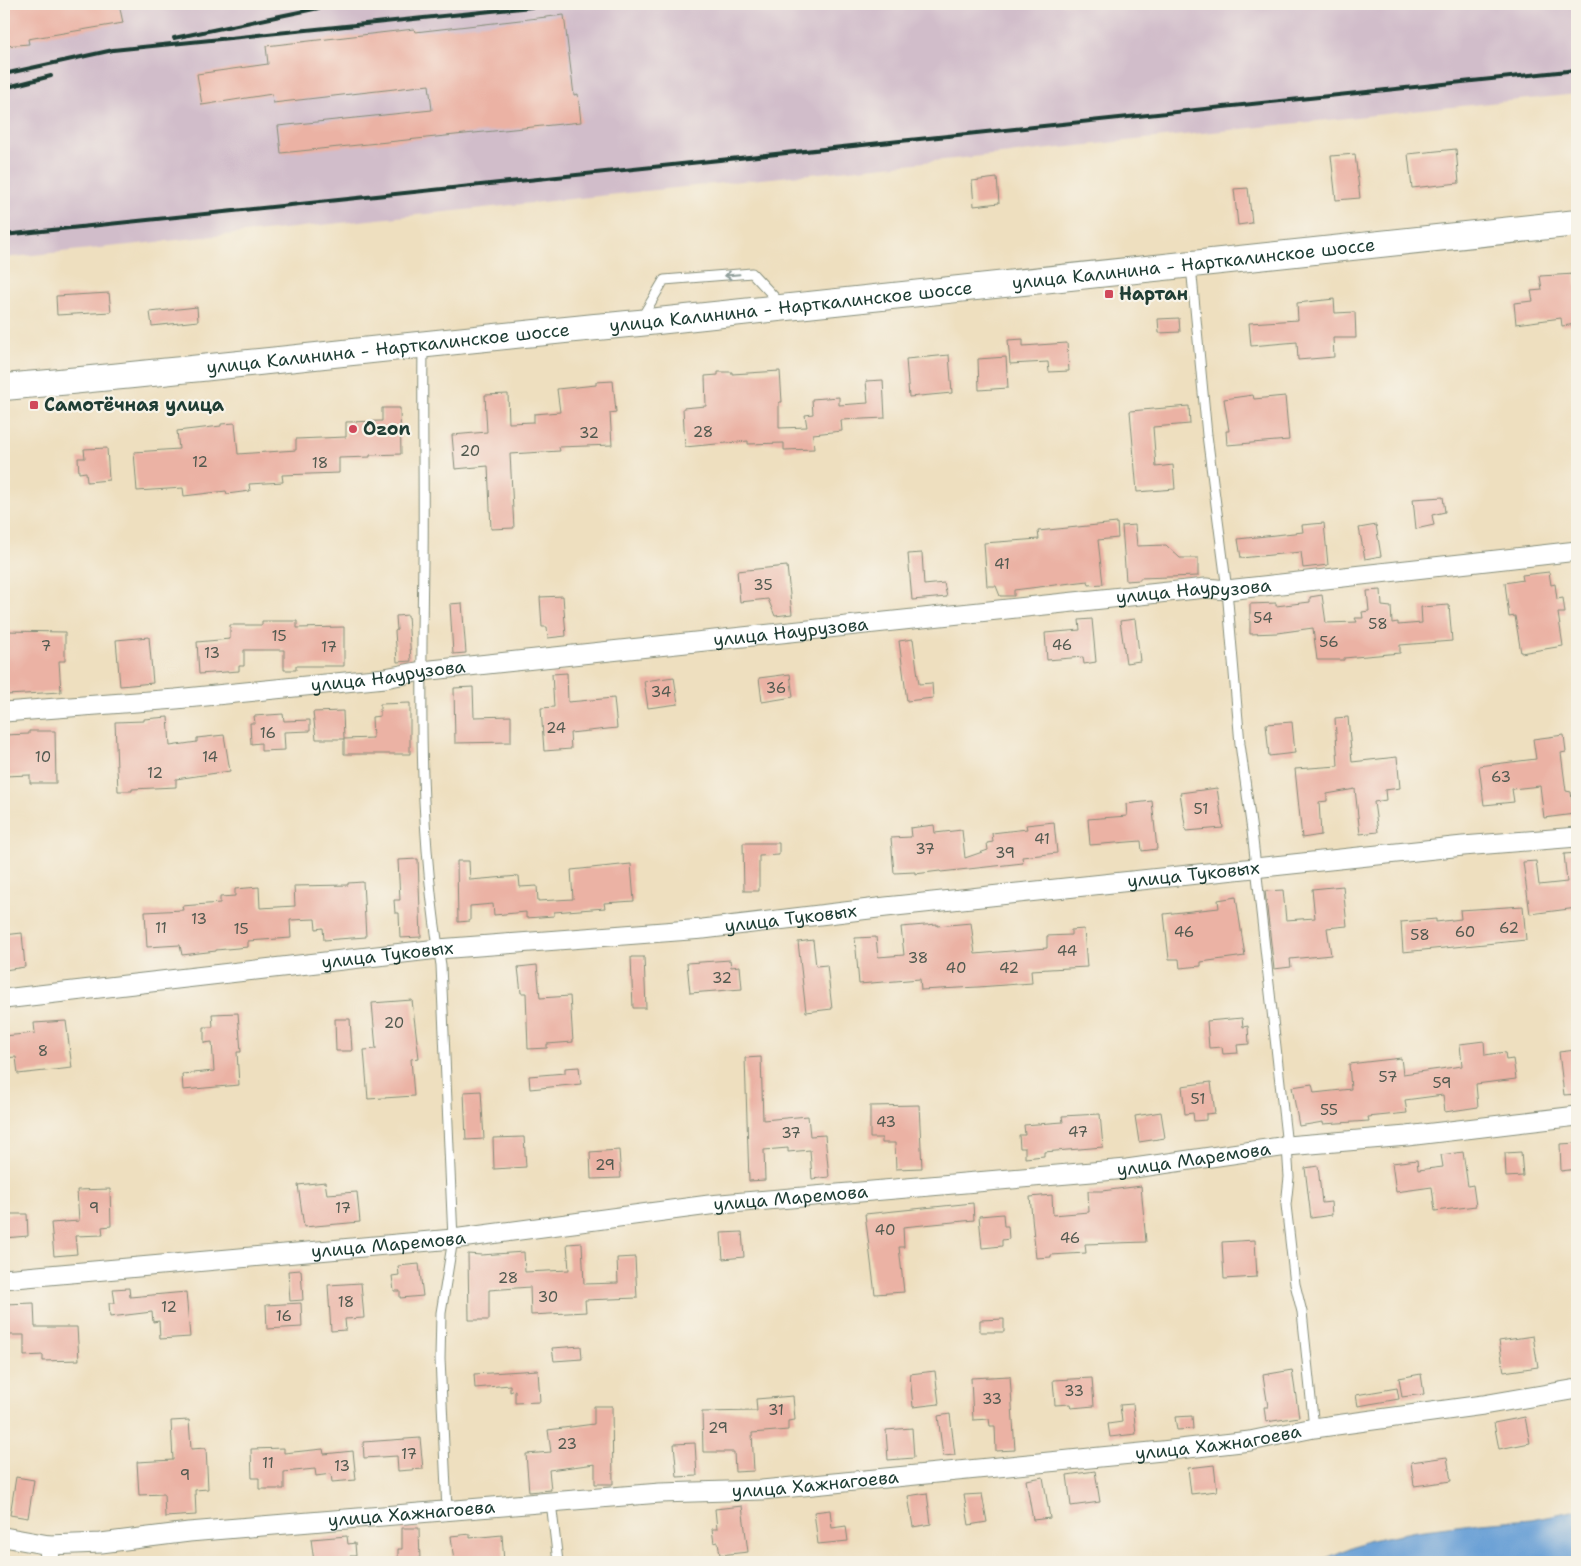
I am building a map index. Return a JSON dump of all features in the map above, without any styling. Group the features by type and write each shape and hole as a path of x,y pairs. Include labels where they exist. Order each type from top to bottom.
{"main road":[{"name":"улица Калинина - Нарткалинское шоссе","path":"4,387 1577,223"}],"street":[{"name":"улица Наурузова","path":"4,712 176,699 385,678 422,671 1206,588 1227,590 1577,552"},
{"name":"улица Туковых","path":"4,999 438,949 702,929 886,907 1463,846 1577,837"},
{"name":"улица Маремова","path":"4,1279 453,1239 709,1205 1126,1169 1287,1146 1407,1136 1577,1116"},
{"name":"улица Хажнагоева","path":"4,1537 49,1554 101,1542 189,1532 660,1493 762,1490 1250,1441 1314,1428 1483,1405 1577,1389"}],"lane":[{"path":"1191,264 1207,435 1227,590 1240,744 1287,1146 1289,1178 1286,1205 1295,1284 1302,1312 1314,1428"},
{"path":"640,322 664,280 752,273 784,307"},
{"path":"423,344 422,671 424,798 434,928 441,965 453,1239 442,1313 441,1340 447,1511"},
{"path":"550,1502 558,1562"}],"shaded area":[{"path":"4,4 1577,4 1577,94 4,258"}],"water":[{"path":"1577,1510 1577,1562 1317,1562 1366,1541 1416,1531 1531,1519"}],"building":[{"path":"4,4 119,4 123,23 28,39 29,44 4,46"},
{"path":"564,15 574,95 578,94 581,122 281,153 278,126 432,110 429,85 273,103 272,94 202,105 197,74 268,64 266,46 414,29 415,32"},
{"path":"1456,149 1459,183 1412,188 1408,154"},
{"path":"1355,154 1360,198 1336,200 1331,156"},
{"path":"997,178 999,203 974,206 972,181"},
{"path":"1248,188 1252,223 1238,225 1234,189"},
{"path":"1575,274 1577,324 1562,326 1561,318 1516,324 1514,303 1533,301 1531,291 1542,290 1540,276"},
{"path":"109,293 111,312 57,315 56,296"},
{"path":"1334,299 1335,313 1355,312 1356,338 1333,338 1334,357 1298,360 1297,342 1251,346 1249,323 1298,320 1297,303"},
{"path":"197,307 198,321 152,326 150,312"},
{"path":"1179,318 1180,332 1159,333 1158,319"},
{"path":"1023,339 1023,346 1067,343 1069,371 1049,372 1048,362 1010,364 1008,340"},
{"path":"949,355 952,393 909,397 906,359"},
{"path":"1006,357 1008,388 979,390 978,359"},
{"path":"780,371 782,402 779,402 779,428 807,427 805,415 813,414 812,399 839,397 839,405 868,403 866,381 883,380 885,418 841,420 842,431 813,434 814,449 784,450 784,443 748,444 748,441 685,447 683,408 706,406 705,376 718,375 718,372 732,372 732,374"},
{"path":"613,381 616,412 610,413 612,445 559,447 560,451 510,454 514,528 491,529 488,466 455,469 452,435 487,432 485,395 508,394 509,423 534,422 534,414 560,412 557,389 596,385 596,382"},
{"path":"1253,395 1254,399 1285,396 1289,440 1227,445 1226,431 1229,431 1224,399"},
{"path":"1189,406 1190,424 1153,427 1156,467 1173,465 1175,489 1137,492 1130,411"},
{"path":"382,408 400,408 401,454 339,458 339,473 282,475 283,482 249,484 250,491 227,494 226,491 184,496 183,488 137,491 134,452 179,449 177,431 235,423 238,454 296,450 296,439 346,437 346,422 382,421"},
{"path":"107,448 109,480 87,482 86,472 79,473 78,458 85,458 84,449"},
{"path":"1443,497 1445,512 1432,515 1434,525 1416,529 1413,499"},
{"path":"1117,523 1118,538 1098,540 1103,584 1089,585 1088,581 1014,590 1014,596 1000,596 996,586 987,586 984,543 1039,539 1038,531"},
{"path":"1324,523 1328,565 1303,568 1301,552 1241,558 1238,539 1303,532 1302,525"},
{"path":"1135,525 1137,546 1166,545 1180,558 1198,558 1198,576 1140,578 1140,580 1126,581 1122,526"},
{"path":"1376,525 1381,556 1365,559 1359,528"},
{"path":"922,553 924,585 944,583 947,597 912,600 908,554"},
{"path":"787,566 792,614 775,616 768,599 740,602 737,571"},
{"path":"1549,572 1551,585 1555,584 1557,599 1563,598 1565,613 1558,613 1563,646 1521,653 1515,616 1509,617 1505,583 1523,580 1522,575"},
{"path":"1381,590 1382,606 1391,607 1392,623 1398,622 1398,625 1422,623 1421,607 1449,605 1452,641 1400,645 1400,653 1344,658 1344,660 1317,660 1313,628 1277,633 1250,634 1250,604 1276,603 1276,606 1310,602 1310,597 1322,595 1326,623 1357,622 1355,618 1363,618 1362,612 1369,611 1367,591"},
{"path":"563,596 566,636 548,638 547,627 542,627 540,597"},
{"path":"462,603 466,653 453,654 450,604"},
{"path":"408,615 411,661 397,662 396,616"},
{"path":"1092,619 1096,662 1084,664 1083,657 1047,660 1045,633 1080,630 1079,620"},
{"path":"1135,619 1140,661 1126,663 1120,621"},
{"path":"262,621 297,621 297,628 344,627 344,666 296,666 296,670 284,670 284,650 244,650 244,666 239,666 239,671 199,674 197,642 230,639 230,625 262,625"},
{"path":"4,631 65,632 65,661 59,661 61,692 6,695 4,682"},
{"path":"149,637 153,683 120,686 116,640"},
{"path":"913,639 919,684 932,683 933,698 907,701 899,641"},
{"path":"567,673 568,702 614,698 617,728 570,733 571,749 544,751 541,708 554,707 552,674"},
{"path":"790,674 793,697 762,702 759,678"},
{"path":"674,677 678,704 648,708 644,681"},
{"path":"473,687 474,717 511,716 511,742 455,743 454,688"},
{"path":"410,703 410,754 344,754 344,739 373,738 372,717 380,716 380,704"},
{"path":"343,711 344,739 316,739 313,712"},
{"path":"283,714 284,721 310,720 310,731 284,732 285,750 261,751 261,743 251,744 250,723 255,723 254,716"},
{"path":"168,717 170,746 197,742 197,738 224,735 230,771 176,779 176,787 118,791 115,722 144,721 144,719"},
{"path":"1348,717 1352,762 1397,757 1400,788 1385,790 1386,800 1374,802 1378,832 1360,834 1355,789 1327,794 1327,801 1319,802 1321,835 1302,838 1295,769 1338,766 1335,718"},
{"path":"1292,722 1295,753 1269,756 1266,724"},
{"path":"29,731 55,731 56,783 30,783 30,775 4,776 4,735 29,734"},
{"path":"1564,735 1566,752 1561,753 1566,791 1571,792 1574,814 1544,818 1540,786 1512,789 1514,802 1484,805 1479,766 1536,759 1533,739"},
{"path":"1217,788 1223,828 1186,831 1180,793"},
{"path":"1152,801 1157,849 1142,851 1141,841 1090,845 1088,819 1127,816 1126,804"},
{"path":"1054,822 1057,853 1022,857 1023,863 941,872 894,873 891,838 911,837 910,828 934,825 935,833 962,830 965,858 988,850 987,843 993,842 992,833 1027,829 1026,825"},
{"path":"743,843 779,843 779,855 759,856 759,891 744,891"},
{"path":"1577,853 1577,908 1530,914 1523,862 1536,861 1539,885 1567,882 1564,854"},
{"path":"418,859 421,937 400,938 399,913 395,913 394,900 400,900 398,860"},
{"path":"457,861 469,861 470,880 519,876 520,887 537,886 538,901 573,899 571,870 631,864 634,901 604,903 605,908 554,912 554,916 526,918 526,912 494,915 493,904 470,906 470,921 458,922"},
{"path":"363,882 366,937 324,940 323,928 316,929 315,919 290,920 291,938 248,941 248,947 182,955 180,945 147,947 145,912 183,910 182,906 220,903 220,897 235,896 235,889 259,887 260,908 295,906 294,886 348,885 348,883"},
{"path":"1343,886 1347,926 1327,928 1331,955 1290,959 1291,967 1274,969 1265,891 1283,890 1286,920 1315,918 1312,889"},
{"path":"1236,897 1245,956 1201,962 1201,966 1180,968 1179,959 1169,959 1164,914 1219,908 1218,900"},
{"path":"1523,906 1526,940 1403,952 1401,922 1436,919 1436,922 1461,919 1460,910"},
{"path":"971,923 975,954 1047,948 1047,936 1071,935 1071,930 1084,929 1087,967 1031,970 1032,983 921,990 920,979 859,984 855,938 876,937 878,957 904,955 901,927"},
{"path":"22,933 25,967 4,970 4,935"},
{"path":"813,940 816,966 827,965 832,1009 806,1012 798,942"},
{"path":"631,957 644,957 646,1008 633,1008"},
{"path":"730,960 731,967 740,966 742,989 690,993 687,963"},
{"path":"537,965 540,998 570,996 573,1042 547,1044 547,1048 528,1049 526,993 521,993 518,967"},
{"path":"412,1000 419,1058 411,1059 414,1096 368,1099 364,1050 376,1049 372,1003"},
{"path":"238,1013 241,1052 237,1052 239,1085 183,1090 182,1074 214,1071 212,1042 204,1043 204,1027 213,1027 212,1014"},
{"path":"1242,1018 1243,1027 1248,1026 1249,1044 1237,1045 1238,1053 1223,1054 1222,1047 1209,1048 1207,1021"},
{"path":"335,1019 350,1019 352,1051 336,1051"},
{"path":"66,1021 72,1068 18,1074 16,1057 4,1058 4,1036 35,1033 34,1023"},
{"path":"1484,1041 1485,1055 1505,1052 1506,1060 1513,1059 1516,1079 1476,1084 1478,1107 1445,1112 1443,1095 1405,1100 1407,1113 1368,1117 1369,1121 1323,1124 1323,1122 1299,1126 1292,1087 1312,1084 1314,1093 1351,1089 1349,1064 1401,1058 1403,1074 1462,1066 1460,1044"},
{"path":"1576,1050 1577,1094 1564,1095 1559,1052"},
{"path":"761,1057 763,1120 808,1116 810,1136 825,1135 829,1177 812,1179 810,1150 788,1152 788,1148 764,1150 765,1180 749,1181 745,1058"},
{"path":"579,1067 581,1084 530,1089 529,1076 565,1073 565,1068"},
{"path":"1211,1082 1215,1113 1206,1114 1206,1120 1194,1121 1193,1113 1185,1114 1182,1086"},
{"path":"481,1091 484,1139 466,1140 464,1092"},
{"path":"919,1105 922,1168 896,1169 895,1143 882,1143 882,1138 870,1138 870,1106"},
{"path":"1161,1112 1165,1138 1139,1142 1135,1116"},
{"path":"1100,1114 1103,1147 1044,1152 1044,1156 1025,1158 1025,1148 1020,1148 1019,1135 1025,1135 1024,1125 1063,1122 1062,1116"},
{"path":"524,1137 526,1167 494,1169 493,1138"},
{"path":"1577,1143 1577,1169 1561,1171 1560,1144"},
{"path":"619,1150 621,1178 591,1179 590,1152"},
{"path":"1463,1152 1468,1186 1473,1185 1476,1206 1435,1211 1432,1187 1396,1192 1392,1163 1417,1160 1418,1170 1443,1167 1441,1155"},
{"path":"1521,1152 1523,1176 1506,1177 1505,1153"},
{"path":"1318,1166 1322,1203 1331,1202 1332,1215 1311,1218 1305,1168"},
{"path":"325,1182 327,1194 357,1192 360,1222 304,1227 298,1185"},
{"path":"1141,1186 1146,1242 1085,1244 1086,1253 1036,1258 1030,1197 1052,1195 1053,1215 1089,1212 1088,1191"},
{"path":"110,1189 111,1226 102,1227 103,1235 75,1236 77,1254 54,1256 51,1223 79,1221 77,1190"},
{"path":"973,1203 974,1220 903,1227 904,1247 899,1247 904,1292 875,1294 865,1214"},
{"path":"4,1214 27,1214 28,1236 4,1238"},
{"path":"1003,1214 1004,1226 1008,1226 1009,1239 1002,1240 1002,1246 982,1248 979,1216"},
{"path":"742,1232 744,1257 723,1259 721,1233"},
{"path":"1255,1240 1257,1277 1224,1279 1222,1242"},
{"path":"582,1243 584,1284 618,1283 617,1258 635,1257 637,1298 585,1300 586,1312 531,1315 530,1287 489,1290 489,1320 469,1320 468,1254 524,1252 525,1272 569,1270 567,1244"},
{"path":"419,1264 423,1296 400,1298 400,1291 394,1291 392,1276 399,1275 398,1266"},
{"path":"301,1270 303,1300 290,1301 288,1271"},
{"path":"361,1283 364,1318 345,1319 346,1330 331,1331 328,1285"},
{"path":"129,1288 130,1297 186,1292 190,1337 160,1339 159,1321 153,1322 152,1312 110,1317 109,1303 115,1303 113,1289"},
{"path":"34,1303 35,1327 77,1327 79,1360 43,1361 43,1355 24,1356 24,1335 4,1335 4,1304"},
{"path":"301,1303 302,1327 267,1329 266,1305"},
{"path":"1004,1319 1004,1332 980,1332 980,1320"},
{"path":"1533,1336 1538,1367 1504,1372 1499,1341"},
{"path":"581,1346 582,1359 554,1361 552,1348"},
{"path":"538,1370 540,1402 515,1403 515,1390 510,1392 510,1385 475,1388 474,1374"},
{"path":"1292,1370 1299,1417 1266,1422 1264,1407 1268,1407 1263,1375"},
{"path":"935,1371 939,1404 913,1407 910,1374"},
{"path":"1421,1374 1424,1394 1402,1397 1399,1378"},
{"path":"1010,1376 1015,1450 996,1451 995,1426 990,1426 989,1419 973,1420 971,1378"},
{"path":"1092,1378 1094,1406 1071,1408 1070,1404 1055,1405 1053,1380"},
{"path":"1397,1388 1399,1399 1358,1406 1356,1395"},
{"path":"793,1396 795,1420 788,1421 788,1430 752,1433 754,1471 735,1472 734,1452 703,1452 702,1412 757,1411 756,1399"},
{"path":"1133,1404 1136,1434 1110,1437 1108,1424 1122,1422 1120,1405"},
{"path":"594,1406 612,1406 613,1484 595,1484 595,1464 549,1470 551,1490 529,1492 526,1454 551,1452 548,1430 594,1424"},
{"path":"950,1414 955,1455 943,1456 938,1416"},
{"path":"1192,1416 1193,1429 1177,1430 1175,1417"},
{"path":"1525,1417 1530,1443 1499,1449 1494,1423"},
{"path":"189,1420 191,1449 206,1448 208,1489 195,1490 196,1515 165,1517 164,1494 139,1495 137,1462 173,1460 171,1421"},
{"path":"912,1428 914,1458 888,1460 886,1430"},
{"path":"420,1438 423,1469 398,1471 397,1456 364,1458 363,1442"},
{"path":"695,1443 697,1476 677,1477 674,1444"},
{"path":"284,1448 284,1453 323,1449 324,1454 353,1451 356,1480 332,1482 331,1474 316,1476 315,1469 284,1472 284,1489 259,1489 259,1478 252,1478 251,1449"},
{"path":"1447,1457 1451,1481 1414,1486 1411,1462"},
{"path":"1214,1465 1217,1491 1191,1494 1188,1468"},
{"path":"1095,1471 1100,1502 1071,1506 1067,1475"},
{"path":"16,1477 34,1480 28,1518 10,1515"},
{"path":"1043,1477 1050,1518 1033,1520 1026,1480"},
{"path":"927,1493 931,1524 913,1527 908,1496"},
{"path":"982,1494 987,1522 969,1525 964,1495"},
{"path":"742,1506 748,1552 720,1555 718,1542 714,1543 712,1529 717,1529 715,1509"},
{"path":"830,1510 832,1528 846,1526 848,1541 818,1544 814,1512"},
{"path":"402,1528 419,1528 420,1562 398,1562 398,1549 402,1549"},
{"path":"470,1534 470,1538 502,1535 504,1562 454,1562 451,1536"},
{"path":"347,1536 348,1544 355,1543 356,1556 350,1556 351,1562 314,1562 311,1539"}],"railway":[{"path":"174,38 338,4"},
{"path":"4,74 113,50 560,4"},
{"path":"4,235 1577,70"},
{"path":"4,88 51,76"}],"place":[{"name":"Нартан","path":"1109,294"},
{"name":"Самотёчная улица","path":"34,405"},
{"name":"Ozon","path":"353,429"}]}
